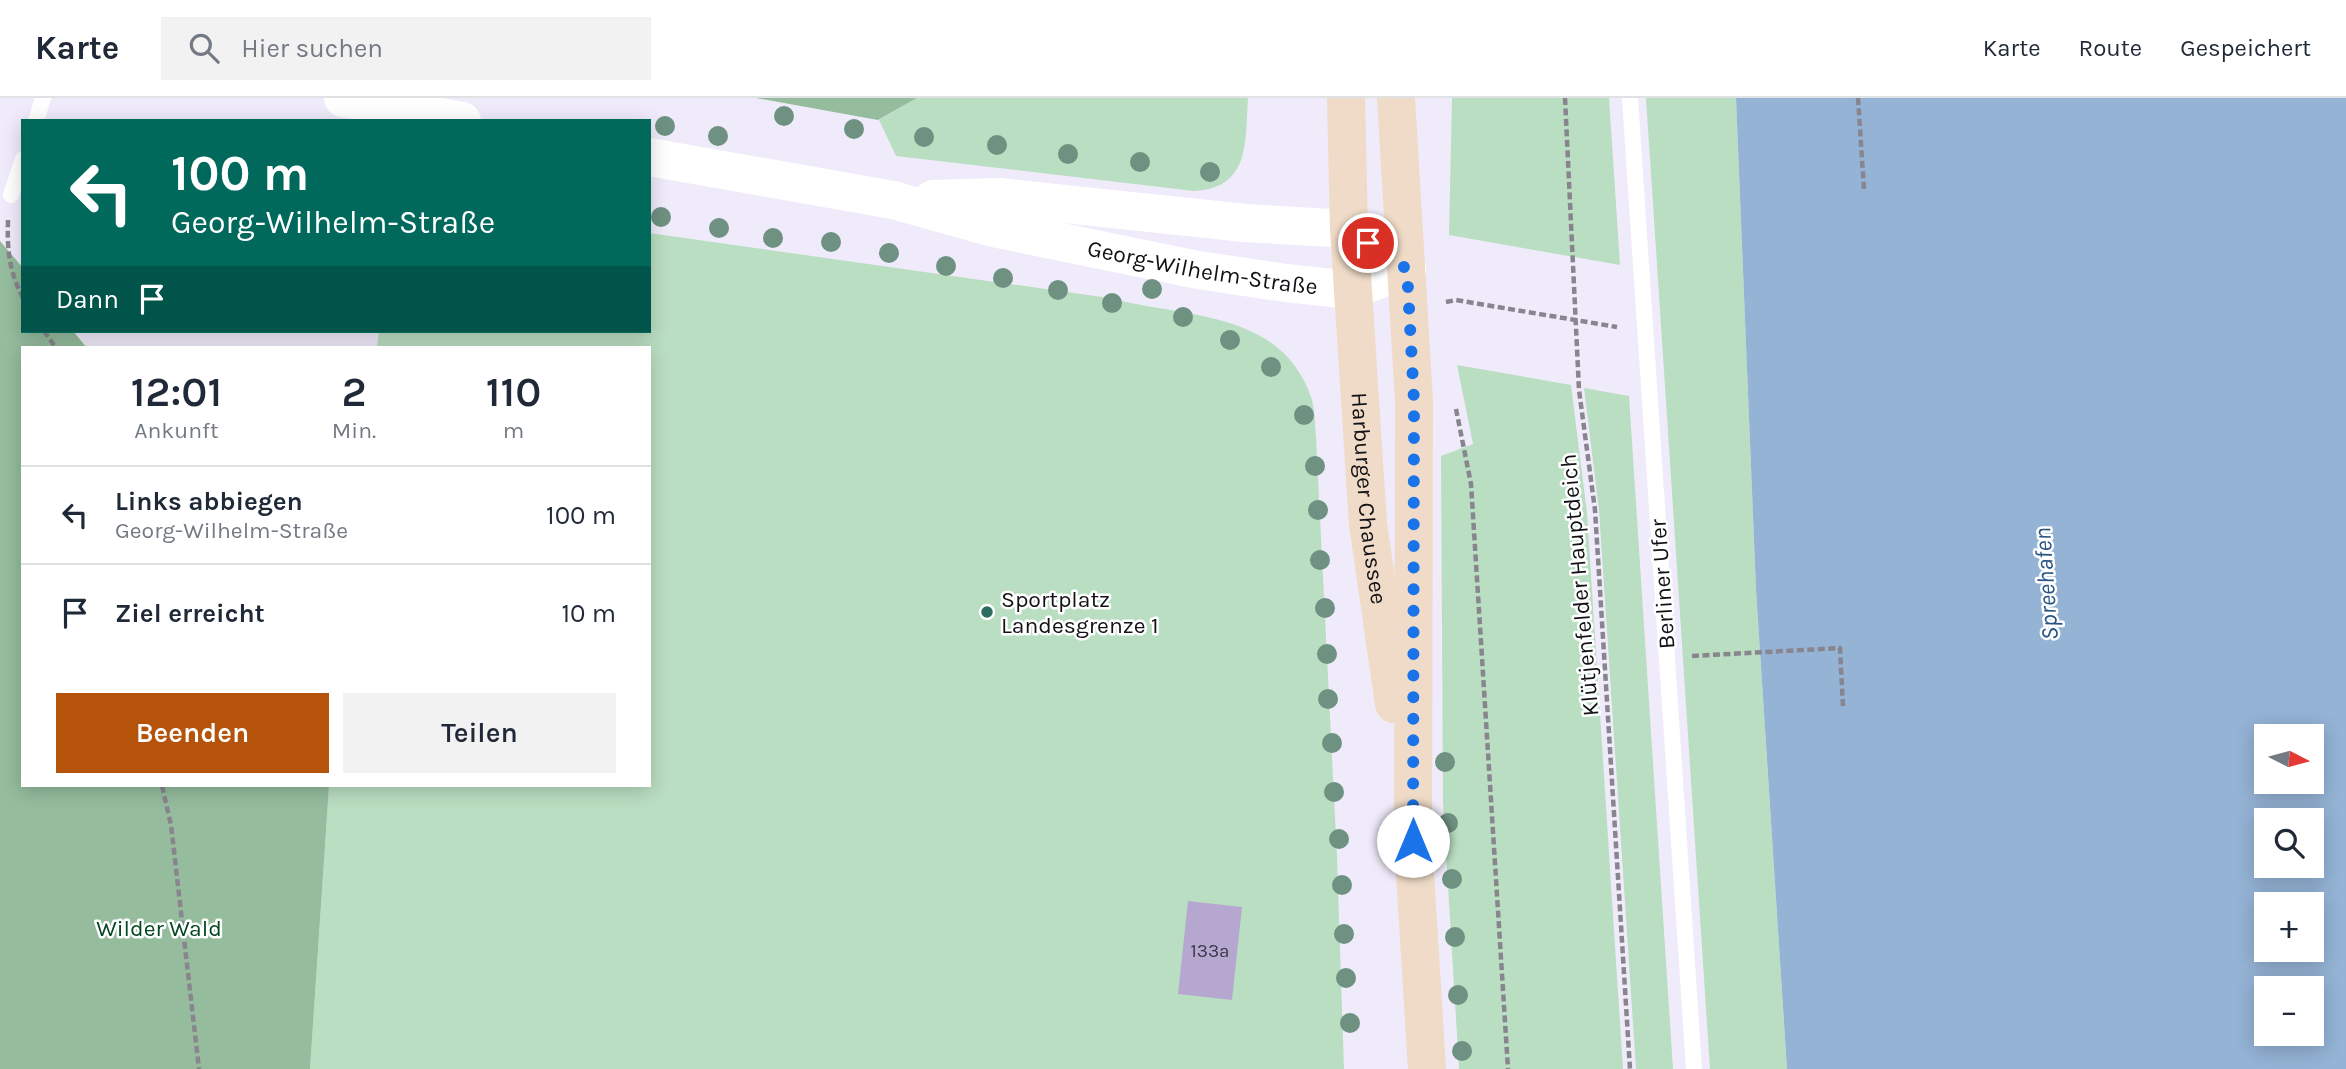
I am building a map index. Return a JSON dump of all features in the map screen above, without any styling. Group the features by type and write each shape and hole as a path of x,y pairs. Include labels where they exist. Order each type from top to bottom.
{"main road":[{"name":"Harburger Chaussee","path":"1346,98 1352,290 1368,524 1413,841"},
{"name":"Harburger Chaussee","path":"1396,98 1414,401 1413,841 1427,1069"}],"street":[{"path":"343,98 441,119"},
{"name":"Georg-Wilhelm-Straße","path":"651,157 893,201 993,228 1198,270 1286,283 1352,290 1407,269"},
{"name":"Georg-Wilhelm-Straße","path":"893,201 999,197 1245,223 1349,229"},
{"path":"1349,229 1407,269"}],"lane":[{"path":"37,119 43,98"},
{"name":"Berliner Ufer","path":"1630,98 1694,1069"},
{"path":"11,195 21,165"}],"path":[{"name":"Klütjenfelder Hauptdeich","path":"1565,98 1578,390 1595,510 1630,1069"},
{"path":"1858,98 1864,190"},
{"path":"11,195 7,242 12,276 21,294"},
{"path":"1457,300 1625,328"},
{"path":"1456,407 1471,484 1508,1069"},
{"path":"1667,657 1840,648 1843,706"},
{"path":"162,787 171,825 198,1069"}],"green space":[{"path":"756,98 917,98 878,120"},
{"path":"917,98 1248,98 1245,146 1235,172 1226,181 1213,188 1194,191 896,156 879,120"},
{"path":"1452,98 1609,98 1620,265 1449,235"},
{"path":"1646,98 1736,98 1756,589 1787,1069 1710,1069"},
{"name":"Sportplatz Landesgrenze 1","path":"651,233 1109,298 1228,322 1255,333 1279,348 1298,370 1312,400 1314,414 1337,857 1344,1069 310,1069 329,787 651,787 651,346 377,346 379,333 651,333"},
{"name":"Wilder Wald","path":"0,241 21,266 21,333 75,333 85,346 21,346 21,787 329,787 310,1069 0,1069"},
{"path":"1457,365 1571,385 1587,513 1623,1069 1459,1069 1443,802 1441,456 1473,444"},
{"path":"1584,388 1629,396 1673,1069 1636,1069 1599,510"}],"water":[{"name":"Spreehafen","path":"1736,98 2346,98 2346,1069 1787,1069 1756,589"}],"building":[{"path":"1188,901 1242,907 1232,1000 1178,994"}],"place":[{"name":"Sportplatz Landesgrenze 1","path":"987,612"}],"route":[{"path":"1368,243 1407,269 1414,401 1413,841"}]}
